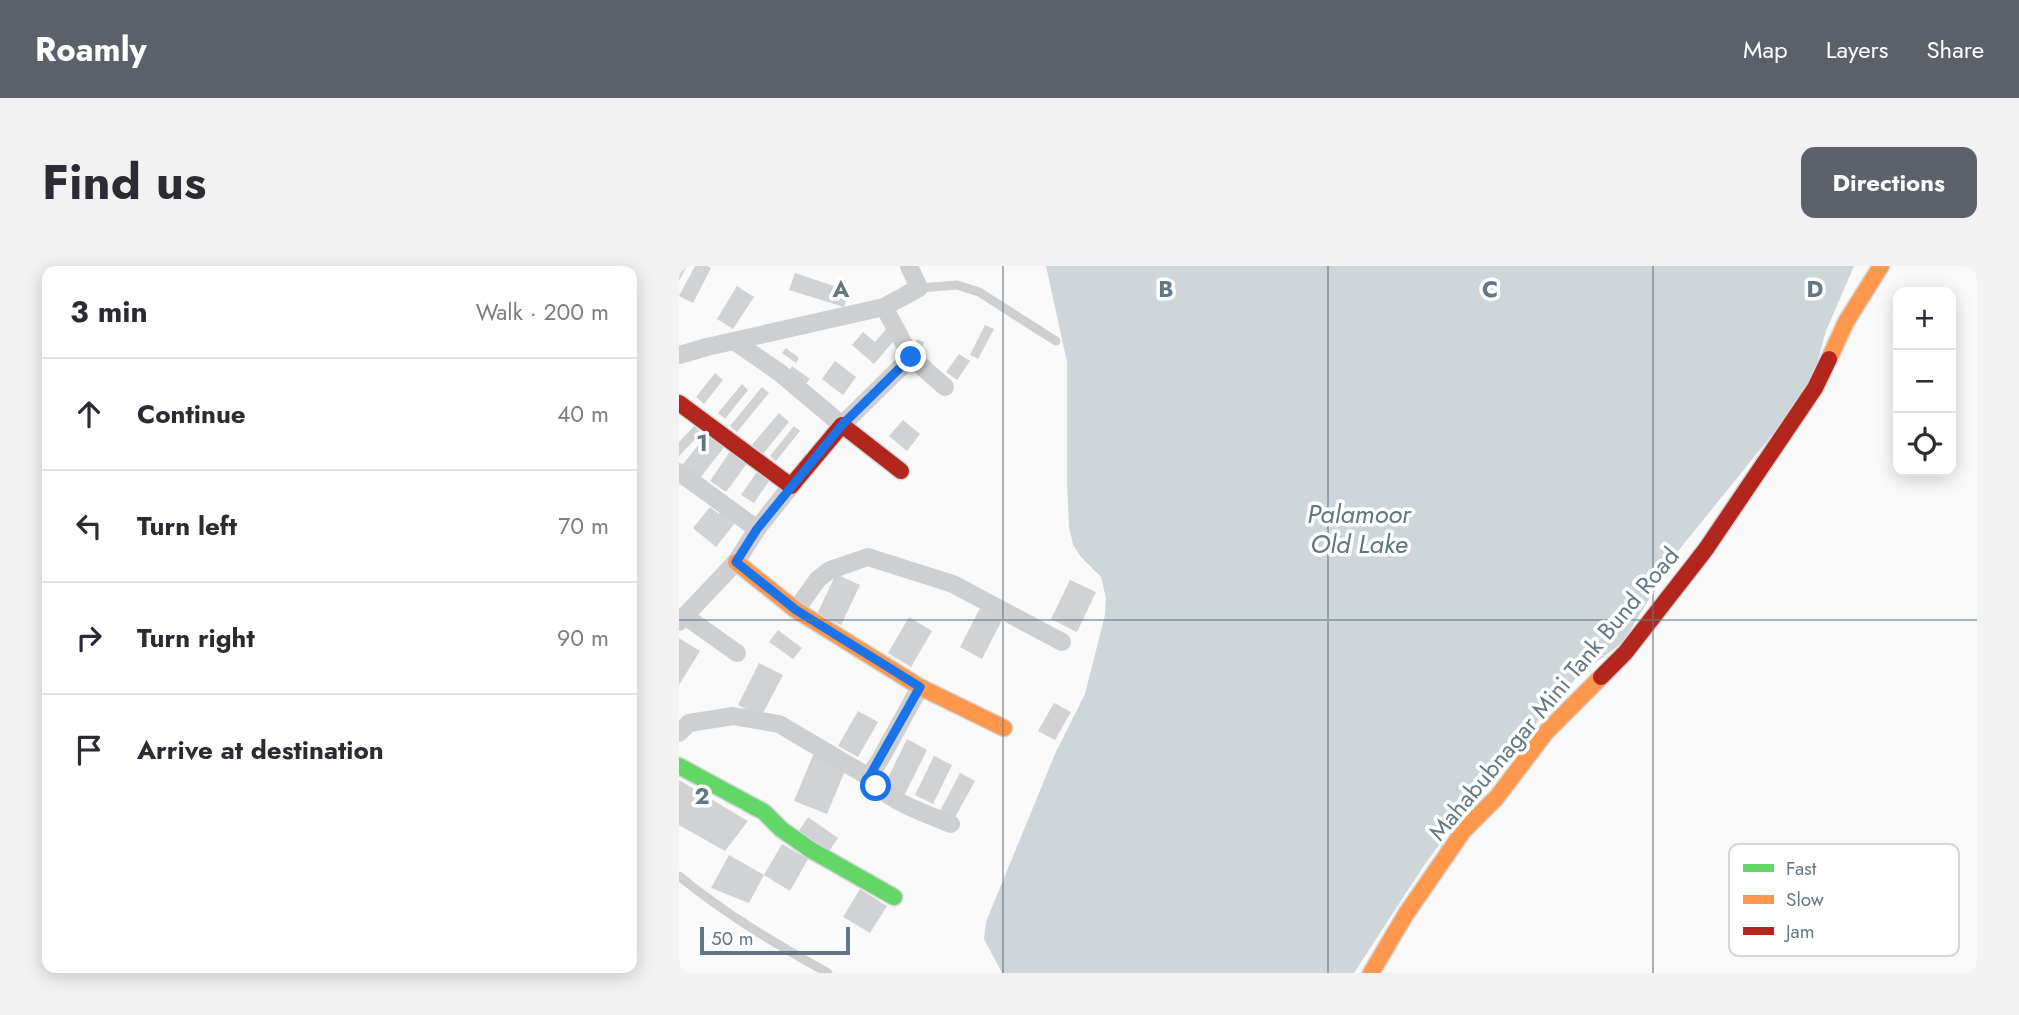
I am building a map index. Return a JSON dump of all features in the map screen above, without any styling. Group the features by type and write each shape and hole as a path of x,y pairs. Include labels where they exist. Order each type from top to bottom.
{"street":[{"path":"679,355 884,307 919,288 909,266"},
{"name":"Mahabubnagar Mini Tank Bund Road","path":"1371,973 1406,914 1464,830 1497,797 1547,731 1625,653 1706,549 1815,388 1846,322 1881,266"},
{"path":"884,307 911,357 945,387"},
{"path":"734,341 780,373 901,471"},
{"path":"737,653 682,619 736,562 757,529 842,425 911,357"},
{"path":"679,404 791,486"},
{"path":"679,471 757,529"},
{"path":"796,610 818,579 830,570 868,557 953,584 1062,642"},
{"path":"736,562 796,610 920,687 1004,727"},
{"path":"869,777 920,687"},
{"path":"679,733 689,723 733,716 779,724 869,777 876,786 901,803 951,824"},
{"path":"679,765 764,812 781,829 811,850 894,897"}],"lane":[{"path":"919,288 957,285 979,292 1056,341"},
{"path":"679,876 704,897 770,940 828,973"}],"water":[{"name":"Palamoor Old Lake","path":"1046,266 1854,266 1826,331 1812,381 1678,551 1623,642 1577,677 1483,784 1423,867 1354,973 1002,973 984,939 986,922 1055,754 1085,694 1105,615 1106,598 1101,577 1073,545 1069,527 1067,362"}],"building":[{"path":"679,266 687,266 679,281"},
{"path":"695,266 711,268 693,303 679,296"},
{"path":"795,273 849,291 844,307 789,290"},
{"path":"737,286 754,297 733,329 717,319"},
{"path":"985,325 994,329 978,359 970,355"},
{"path":"888,327 898,336 874,364 852,345 863,332 875,342"},
{"path":"917,339 924,342 919,358 912,356"},
{"path":"786,348 799,358 796,363 782,353"},
{"path":"959,354 970,361 957,380 946,372"},
{"path":"835,361 856,377 843,395 822,379"},
{"path":"792,366 810,379 805,385 788,373"},
{"path":"715,373 723,380 704,404 696,397"},
{"path":"742,384 748,390 725,419 718,413"},
{"path":"762,387 769,393 737,432 730,426"},
{"path":"779,413 789,422 762,455 751,446"},
{"path":"903,420 920,434 907,451 889,436"},
{"path":"694,426 701,433 679,456 679,442"},
{"path":"794,426 800,431 776,461 770,456"},
{"path":"708,433 725,446 700,478 683,464"},
{"path":"731,450 748,462 726,492 710,481"},
{"path":"757,472 769,481 754,503 741,495"},
{"path":"710,507 719,514 721,511 735,523 716,547 693,528"},
{"path":"836,574 860,585 841,625 817,614"},
{"path":"1070,580 1096,592 1077,632 1051,619"},
{"path":"980,608 1002,620 982,659 960,647"},
{"path":"909,617 932,631 911,667 888,653"},
{"path":"778,630 802,648 793,659 769,642"},
{"path":"679,638 700,651 679,685"},
{"path":"759,663 783,675 761,717 738,705"},
{"path":"1054,703 1071,712 1055,740 1038,731"},
{"path":"858,711 878,722 858,757 838,746"},
{"path":"907,739 927,750 904,796 884,786"},
{"path":"814,753 847,766 827,814 794,801"},
{"path":"934,756 952,765 933,804 915,795"},
{"path":"960,773 975,781 954,819 940,811"},
{"path":"679,780 748,821 725,851 679,825"},
{"path":"808,817 838,838 826,856 796,835"},
{"path":"782,844 808,859 790,891 764,875"},
{"path":"729,855 764,875 749,903 711,888"},
{"path":"860,889 887,906 870,933 843,917"}],"traffic: fast":[{"path":"679,766 764,812 781,829 811,850 894,897"}],"traffic: slow":[{"path":"1829,359 1846,322 1881,266"},
{"path":"736,562 796,610 920,687 1004,728"},
{"path":"1371,973 1406,914 1464,830 1497,797 1547,731 1601,677"}],"traffic: jam":[{"path":"1601,677 1625,653 1706,549 1815,388 1829,359"},
{"path":"679,403 791,486 842,425 901,471"}],"route":[{"path":"876,786 869,777 920,687 796,610 736,562 757,529 842,425 911,357"}]}
